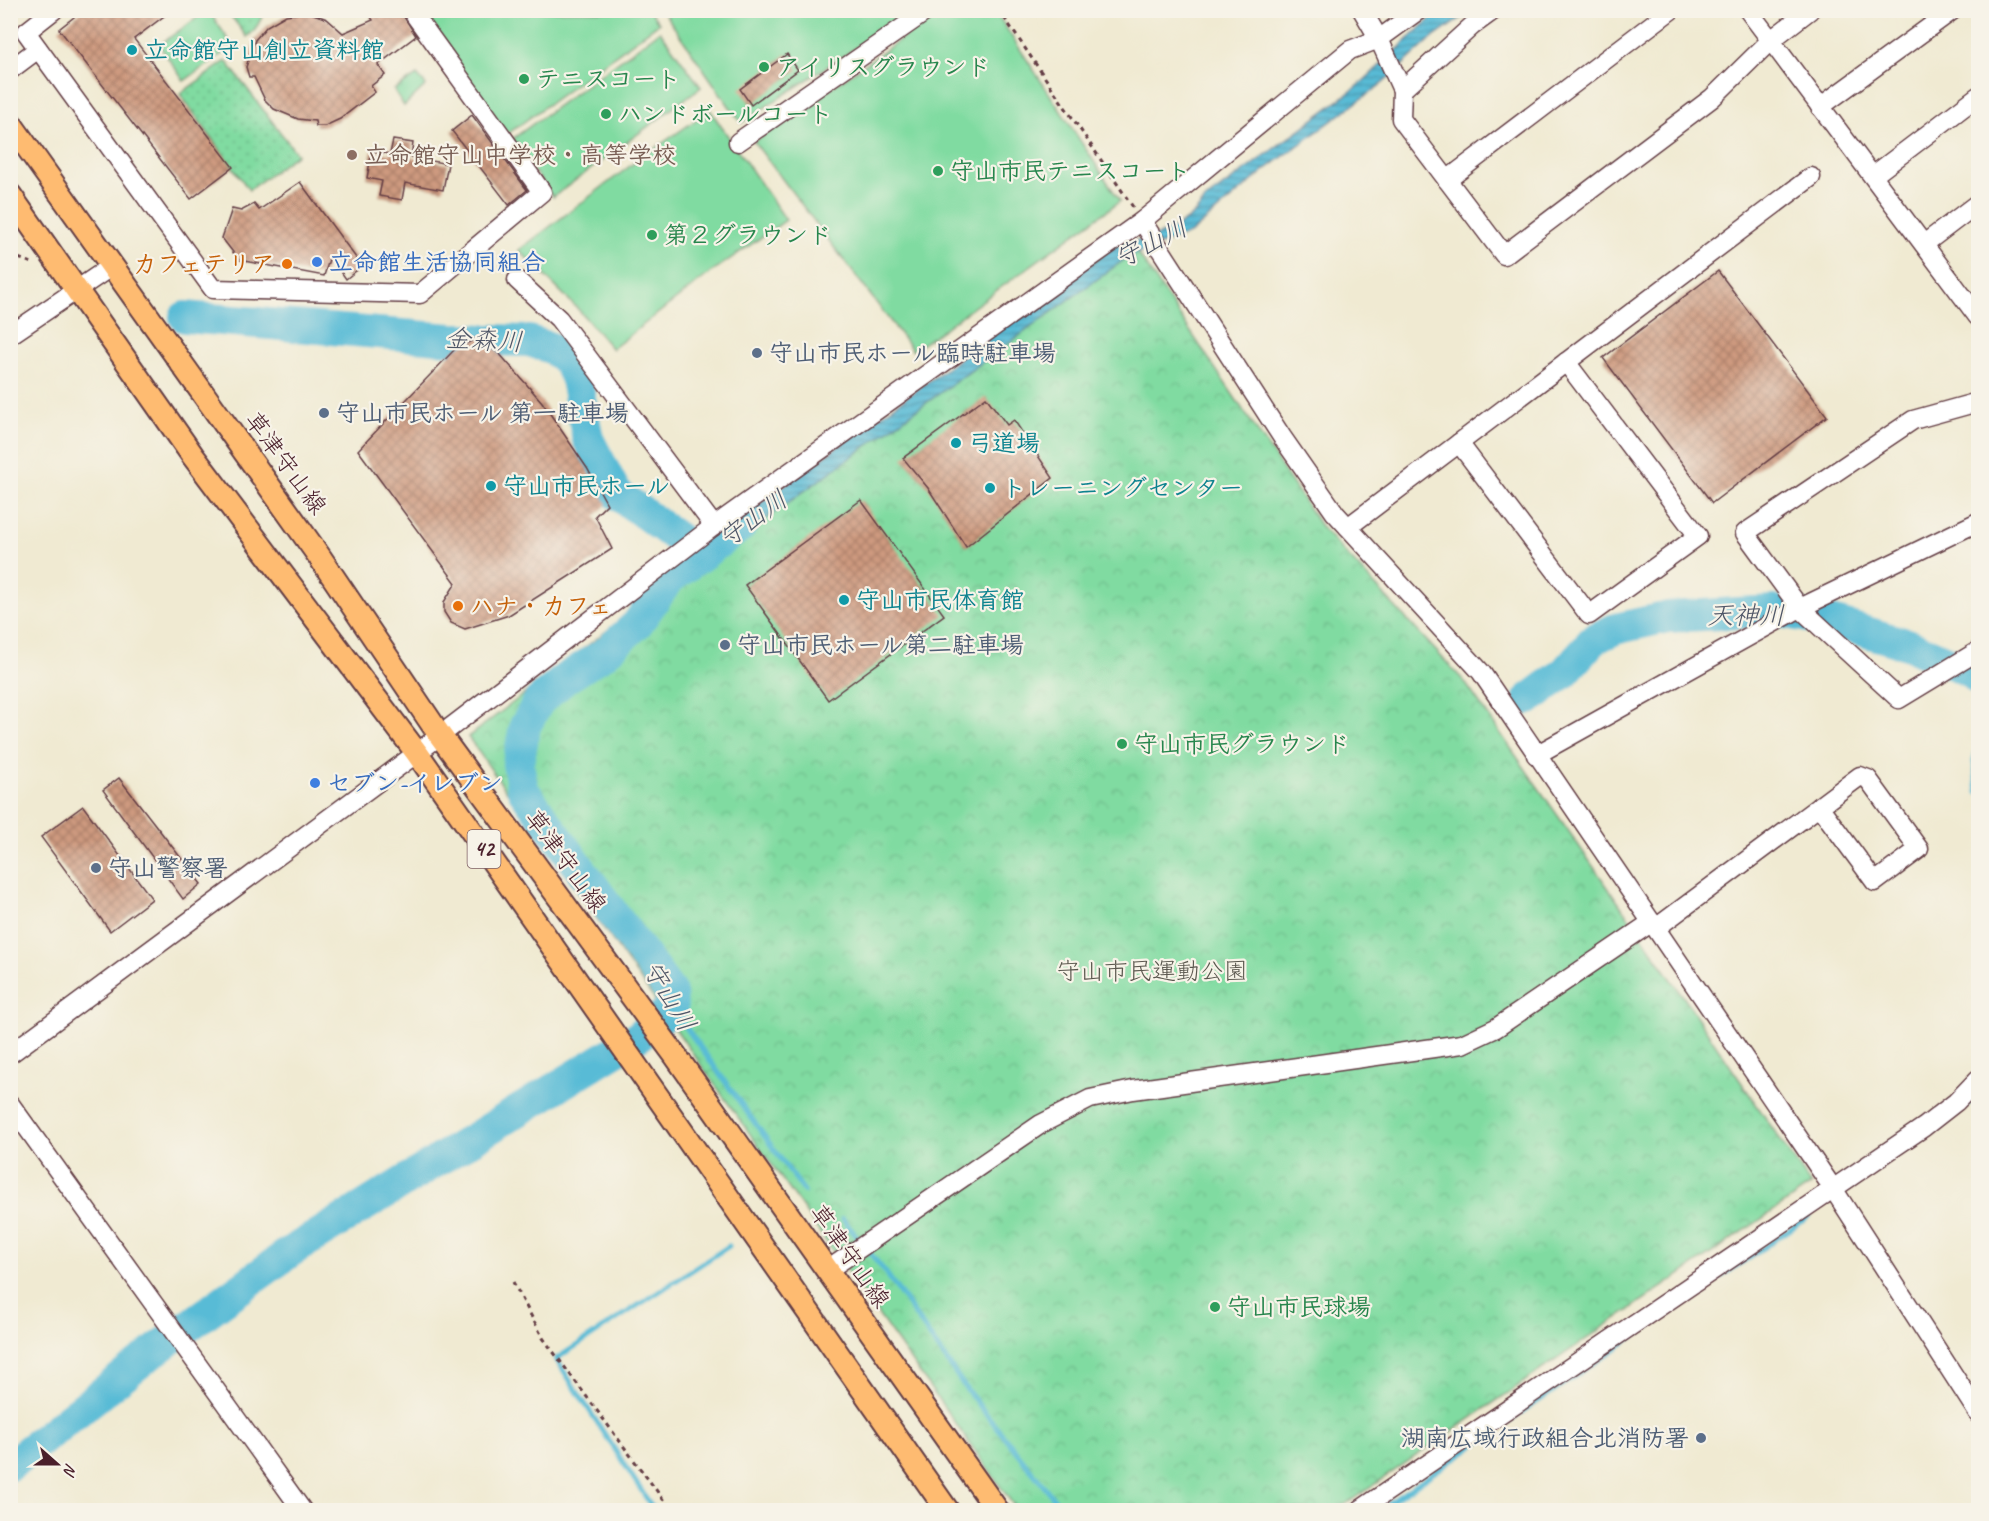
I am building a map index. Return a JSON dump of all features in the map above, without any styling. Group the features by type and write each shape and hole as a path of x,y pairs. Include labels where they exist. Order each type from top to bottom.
{"main road":[{"name":"草津守山線","path":"10,123 319,556 439,734 675,1055 997,1510"},
{"name":"42","path":"10,195 193,456 417,753 947,1510"}],"street":[{"path":"54,10 26,32 213,289 420,294 542,192 411,10"},
{"path":"738,142 928,10"},
{"path":"1362,10 1379,39 1402,90 1401,119 1504,255 1712,98 1771,40 1810,10"},
{"path":"10,1054 417,753 707,531 1142,221 1350,50 1379,39 1419,10"},
{"path":"1402,90 1472,26 1494,10"},
{"path":"1447,180 1671,10"},
{"path":"1749,10 1924,244 1976,309"},
{"path":"1820,107 1953,10"},
{"path":"10,70 38,49"},
{"path":"1874,175 1978,96"},
{"path":"1348,527 1811,177"},
{"path":"1924,244 1978,203"},
{"path":"1142,221 1282,437 1348,527 1481,672 1832,1187 1978,1413"},
{"path":"10,335 112,266"},
{"path":"517,280 559,319 707,531"},
{"path":"1459,443 1589,615 1698,536 1566,362"},
{"path":"1978,402 1913,420 1745,533 1800,608 1899,699 1978,651"},
{"path":"1536,755 1800,608 1978,522"},
{"path":"835,1265 1041,1124 1090,1099 1133,1090 1462,1044 1496,1028 1654,925 1860,776 1868,779 1919,849 1875,882 1820,807"},
{"path":"1360,1510 1832,1187 1924,1127 1956,1102 1978,1079"},
{"path":"10,1104 302,1510"}],"path":[{"path":"999,10 1142,221"},
{"path":"513,1282 543,1338 671,1510"}],"green space":[{"path":"208,10 233,46 184,81 159,45"},
{"path":"227,11 265,11 255,30 247,37"},
{"name":"テニスコート","path":"416,11 650,11 659,23 506,135"},
{"name":"アイリスグラウンド","path":"663,11 912,11 741,123"},
{"name":"守山市民テニスコート","path":"941,11 995,11 1120,201 913,351 754,142"},
{"name":"ハンドボールコート","path":"660,31 701,87 553,197 511,140"},
{"path":"226,61 297,154 249,190 180,94"},
{"path":"417,75 426,85 404,106 394,90"},
{"name":"第２グラウンド","path":"710,110 786,220 710,273 612,349 577,308 519,250 634,163"},
{"name":"守山市民運動公園","path":"1125,234 1323,529 1464,681 1655,955 1811,1185 1337,1510 1017,1510 468,737"}],"water":[{"path":"1439,11 1471,11 1430,40 1383,83 1265,170 1191,233 1128,257 713,557 699,547 1120,243 1156,236 1189,218 1205,200 1358,86"}],"building":[{"path":"83,10 172,10 134,39 233,167 191,199 59,29"},
{"path":"366,10 400,10 416,36 378,65 385,75 371,86 375,92 340,119 325,126 316,126 315,121 298,119 274,109 265,100 254,77 249,77 246,67 255,40 267,26 286,15 308,12 327,19 343,33 373,20"},
{"path":"787,54 798,70 751,105 740,89"},
{"path":"472,115 527,190 509,205 452,131"},
{"path":"393,140 413,143 411,157 448,164 443,190 405,183 402,200 379,196 382,181 367,178 372,151 390,154"},
{"path":"300,182 362,266 346,279 330,256 324,276 239,260 222,238 232,209 241,211 254,204 259,210"},
{"path":"1718,271 1827,416 1712,503 1603,358"},
{"name":"守山市民ホール","path":"483,335 542,402 587,468 607,504 595,516 612,549 509,615 465,629 451,623 444,612 444,602 456,583 358,450 455,349"},
{"name":"トレーニングセンター","path":"986,397 1007,425 1014,420 1053,478 966,547 928,488 903,458"},
{"name":"守山市民体育館","path":"861,500 944,615 828,700 745,585"},
{"path":"119,778 201,884 183,899 103,790"},
{"name":"守山警察署","path":"83,806 152,899 110,931 41,837"}],"waterway":[{"name":"金森川","path":"185,317 451,339 529,341 551,348 567,360 576,379 588,439 616,493 701,555"},
{"path":"10,1465 156,1350 290,1252 639,1036 672,1008 671,993 523,790 518,764 525,726 539,701 566,678 605,653 637,624 669,579 741,526"},
{"name":"天神川","path":"1529,699 1564,673 1594,639 1615,629 1668,617 1774,611 1826,620 1910,645 1971,672 1978,679"},
{"path":"1978,745 1974,761 1978,792"},
{"name":"守山川","path":"672,1008 804,1191"},
{"path":"1960,1109 1978,1096"},
{"path":"1379,1510 1808,1217"},
{"path":"843,1219 886,1273 967,1390 1063,1510"},
{"name":"守山川","path":"654,1510 556,1359 729,1246"}],"place":[{"name":"立命館守山創立資料館","path":"132,50"},
{"name":"アイリスグラウンド","path":"764,67"},
{"name":"テニスコート","path":"524,79"},
{"name":"ハンドボールコート","path":"606,114"},
{"name":"立命館守山中学校・高等学校","path":"352,155"},
{"name":"守山市民テニスコート","path":"938,171"},
{"name":"第２グラウンド","path":"652,235"},
{"name":"立命館生活協同組合","path":"317,262"},
{"name":"カフェテリア","path":"287,264"},
{"name":"守山市民ホール臨時駐車場","path":"757,353"},
{"name":"守山市民ホール 第一駐車場","path":"324,413"},
{"name":"弓道場","path":"956,443"},
{"name":"守山市民ホール","path":"491,486"},
{"name":"トレーニングセンター","path":"990,488"},
{"name":"守山市民体育館","path":"844,600"},
{"name":"ハナ・カフェ","path":"458,606"},
{"name":"守山市民ホール第二駐車場","path":"725,645"},
{"name":"守山市民グラウンド","path":"1122,744"},
{"name":"セブン-イレブン","path":"315,783"},
{"name":"守山警察署","path":"96,868"},
{"name":"守山市民球場","path":"1215,1307"},
{"name":"湖南広域行政組合北消防署","path":"1701,1438"}]}
